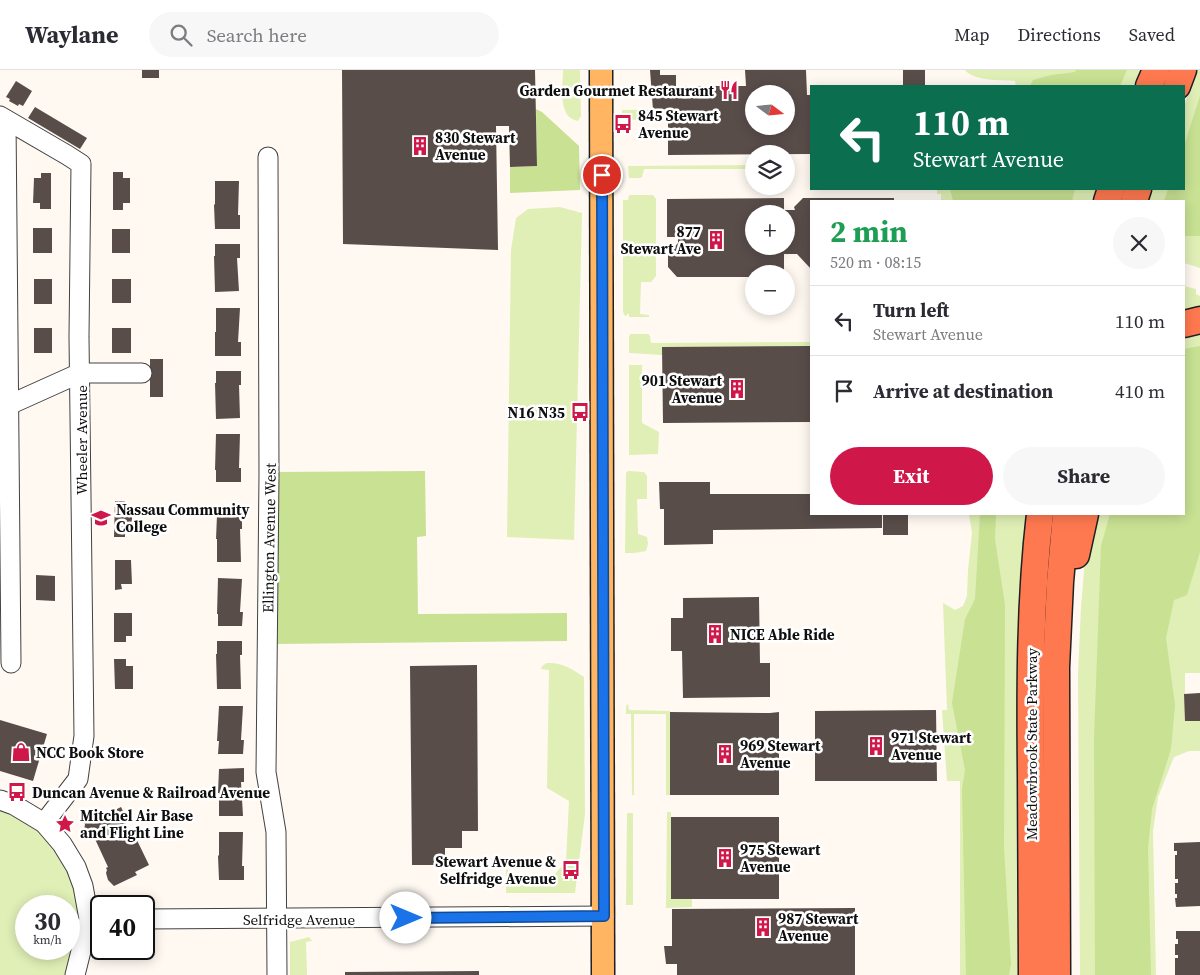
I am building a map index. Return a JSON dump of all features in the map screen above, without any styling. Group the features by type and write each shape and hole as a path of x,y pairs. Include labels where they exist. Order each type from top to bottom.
{"highway":[{"path":"1149,85 1156,70"},
{"path":"1177,85 1184,70"},
{"path":"1185,324 1200,320"},
{"name":"Meadowbrook State Parkway","path":"1032,975 1030,680 1034,584 1040,515"},
{"name":"Meadowbrook State Parkway","path":"1058,975 1056,646 1066,515"},
{"path":"1056,646 1085,515"}],"main road":[{"path":"601,70 603,975"}],"street":[{"name":"Wheeler Avenue","path":"3,118 81,164 79,337 84,736 78,779 44,823"},
{"path":"3,118 4,406 11,663"},
{"name":"Ellington Avenue West","path":"268,157 269,479 266,772 276,832 277,975"},
{"path":"4,406 80,373 142,373"},
{"path":"0,800 14,805 44,823 62,844 76,867 90,906"},
{"name":"Selfridge Avenue","path":"155,919 604,916"},
{"path":"75,975 90,933"}],"green space":[{"path":"563,70 580,70 581,116 578,121 571,119 564,108 562,92"},
{"path":"965,70 1140,70 1133,85 1016,85 1015,81 981,78 969,74"},
{"path":"1076,70 1127,70 1120,85 1030,85 1033,80 1051,75 1075,72"},
{"path":"1198,70 1200,70 1200,268 1185,263 1185,200 1149,200 1153,190 1185,190 1185,103"},
{"path":"1200,96 1200,236 1185,236 1185,200 1164,200 1168,190 1185,190 1185,143"},
{"path":"536,109 542,112 579,146 580,190 510,193 510,167 537,166"},
{"path":"668,109 668,119 622,120 622,110"},
{"path":"745,165 745,169 644,169 642,177 629,178 628,166"},
{"path":"937,190 1096,190 1091,200 941,200 941,194 937,194"},
{"path":"950,190 1075,190 1072,200 953,200"},
{"path":"629,195 653,195 656,199 656,276 651,282 641,282 640,314 649,315 649,317 629,317 629,314 627,316 624,315 623,311 623,200 628,200"},
{"path":"560,207 582,213 574,540 507,537 511,250 516,218 528,209"},
{"path":"1185,286 1196,289 1196,294 1200,296 1200,314 1185,319"},
{"path":"1200,326 1200,673 1185,673 1185,721 1200,721 1200,751 1189,751 1174,757 1158,797 1153,831 1156,975 1080,975 1078,674 1085,560 1094,515 1185,515 1185,330"},
{"path":"630,334 649,334 651,343 810,342 810,346 662,347 662,355 629,353"},
{"path":"1200,346 1200,552 1187,595 1174,600 1166,638 1175,705 1171,749 1152,809 1148,848 1151,975 1095,975 1094,738 1101,546 1110,515 1185,515 1185,349"},
{"path":"629,365 642,365 642,423 659,432 658,454 629,455"},
{"path":"425,471 426,536 417,537 418,614 567,613 567,641 274,644 272,472"},
{"path":"628,471 644,472 647,476 647,499 637,499 638,534 647,537 648,544 646,551 634,553 625,553 626,473"},
{"path":"969,515 1028,515 1020,975 960,975 960,781 947,781 942,710 947,710 943,603 955,610 963,606 967,596 972,533"},
{"path":"980,515 996,515 995,539 1005,605 1004,848 1011,964 1009,975 966,975 962,789 965,770 952,703 965,619 975,599"},
{"path":"547,663 562,665 584,677 585,814 575,893 506,893 506,870 508,869 509,879 551,878 566,862 569,801 547,788 549,670 541,669"},
{"path":"628,704 629,710 670,711 670,795 666,795 666,714 634,714 634,795 632,795 631,714 626,714 626,706"},
{"path":"0,807 46,833 70,870 76,895 15,895 15,960 71,960 67,975 0,975"},
{"path":"667,812 671,812 671,899 692,899 692,907 666,908"},
{"path":"627,813 633,813 633,905 626,905"},
{"path":"80,913 82,922 80,929"},
{"path":"309,937 312,941 306,942 307,975 290,975 290,942"}],"building":[{"path":"142,70 159,70 159,78 142,78"},
{"name":"830 Stewart Avenue","path":"342,70 535,70 537,166 510,167 509,126 496,126 498,250 343,244"},
{"path":"650,70 660,70 660,75 676,75 676,86 745,86 745,135 795,135 795,85 746,85 745,70 806,70 807,95 810,95 810,154 795,154 795,145 745,145 745,154 668,155 668,109 653,110"},
{"path":"903,70 925,70 925,85 903,85"},
{"path":"16,81 32,91 23,106 19,104 18,106 6,97"},
{"path":"35,107 87,138 80,149 28,118"},
{"path":"113,172 123,172 123,178 130,178 130,203 123,203 123,210 113,210"},
{"path":"41,173 51,173 51,209 40,209 40,203 33,203 34,178 41,178"},
{"path":"215,181 239,181 238,215 240,215 240,229 215,229"},
{"name":"877 Stewart Ave","path":"784,198 784,205 745,205 745,255 784,255 784,265 745,265 745,277 677,277 668,267 668,255 678,243 678,237 667,237 667,199"},
{"name":"877 Stewart Ave","path":"803,198 894,198 894,200 810,200 810,268 795,254 795,206"},
{"path":"33,228 52,228 52,253 33,253"},
{"path":"112,229 130,229 130,253 112,253"},
{"path":"215,244 240,244 240,258 237,258 239,291 215,292"},
{"path":"34,279 52,279 52,304 34,304"},
{"path":"112,279 131,279 131,303 112,303"},
{"path":"216,308 240,308 238,342 241,342 241,356 215,356"},
{"path":"34,328 52,328 52,353 34,353"},
{"path":"112,328 131,328 131,353 112,353"},
{"name":"901 Stewart Avenue","path":"810,346 810,422 663,423 662,347"},
{"path":"150,359 163,359 163,397 150,397"},
{"path":"216,371 241,371 241,385 239,385 240,418 216,419"},
{"path":"216,434 240,434 239,468 241,468 241,482 216,482"},
{"path":"659,482 710,482 710,494 810,494 810,515 882,515 882,528 713,530 713,544 664,545 664,509 660,509"},
{"path":"115,501 125,501 125,507 132,507 132,530 125,530 125,537 114,537"},
{"path":"217,515 242,515 242,529 240,529 241,562 217,562"},
{"path":"883,515 908,515 908,535 883,535"},
{"path":"115,560 131,560 132,584 121,584 122,589 115,590"},
{"path":"36,575 55,576 55,601 36,600"},
{"path":"218,578 242,579 240,612 243,612 242,626 218,626"},
{"name":"NICE Able Ride","path":"759,597 760,663 770,663 770,697 683,698 682,651 671,651 671,618 683,618 683,598"},
{"path":"114,613 132,613 132,636 126,636 126,642 114,642"},
{"path":"217,641 242,641 242,655 240,655 241,689 217,689"},
{"path":"114,659 126,659 126,666 133,666 133,689 115,689"},
{"path":"477,665 478,831 462,831 462,848 445,848 445,865 412,865 410,666"},
{"path":"1200,693 1200,721 1185,721 1184,694"},
{"path":"219,706 243,706 241,740 244,740 243,754 218,754"},
{"name":"971 Stewart Avenue","path":"936,710 937,781 815,781 815,711"},
{"name":"969 Stewart Avenue","path":"670,712 779,712 779,795 670,795"},
{"name":"NCC Book Store","path":"0,720 47,734 33,781 0,771"},
{"path":"244,768 244,782 241,782 243,816 219,816 219,769"},
{"path":"121,807 127,819 124,820 130,834 133,832 149,865 135,872 137,875 114,886 108,880 106,868 108,867 95,839 90,839 84,831 85,824 83,822 105,811 107,814"},
{"name":"975 Stewart Avenue","path":"671,817 779,817 779,899 671,899"},
{"path":"219,832 243,832 242,866 244,866 244,880 219,880"},
{"path":"1200,842 1200,906 1176,907 1175,898 1177,898 1177,894 1175,894 1175,883 1178,883 1178,879 1175,879 1175,855 1177,855 1177,851 1174,851 1174,843"},
{"name":"987 Stewart Avenue","path":"855,908 855,975 677,975 677,964 666,964 664,946 672,946 672,909"},
{"path":"1176,931 1200,931 1200,975 1175,975 1175,958 1178,958 1178,955 1175,955 1175,944 1178,944"},
{"path":"479,971 479,975 345,975 345,972"}],"place":[{"name":"Garden Gourmet Restaurant","path":"729,90"},
{"name":"845 Stewart Avenue","path":"623,124"},
{"name":"830 Stewart Avenue","path":"420,146"},
{"name":"877 Stewart Ave","path":"716,240"},
{"name":"901 Stewart Avenue","path":"737,389"},
{"name":"N16 N35","path":"580,412"},
{"name":"Nassau Community College","path":"101,518"},
{"name":"NICE Able Ride","path":"715,634"},
{"name":"971 Stewart Avenue","path":"876,746"},
{"name":"NCC Book Store","path":"21,752"},
{"name":"969 Stewart Avenue","path":"725,754"},
{"name":"Duncan Avenue & Railroad Avenue","path":"17,792"},
{"name":"Mitchel Air Base and Flight Line","path":"65,824"},
{"name":"975 Stewart Avenue","path":"725,858"},
{"name":"Stewart Avenue & Selfridge Avenue","path":"571,870"},
{"name":"987 Stewart Avenue","path":"763,927"}],"route":[{"path":"406,918 604,916 602,175"}]}
